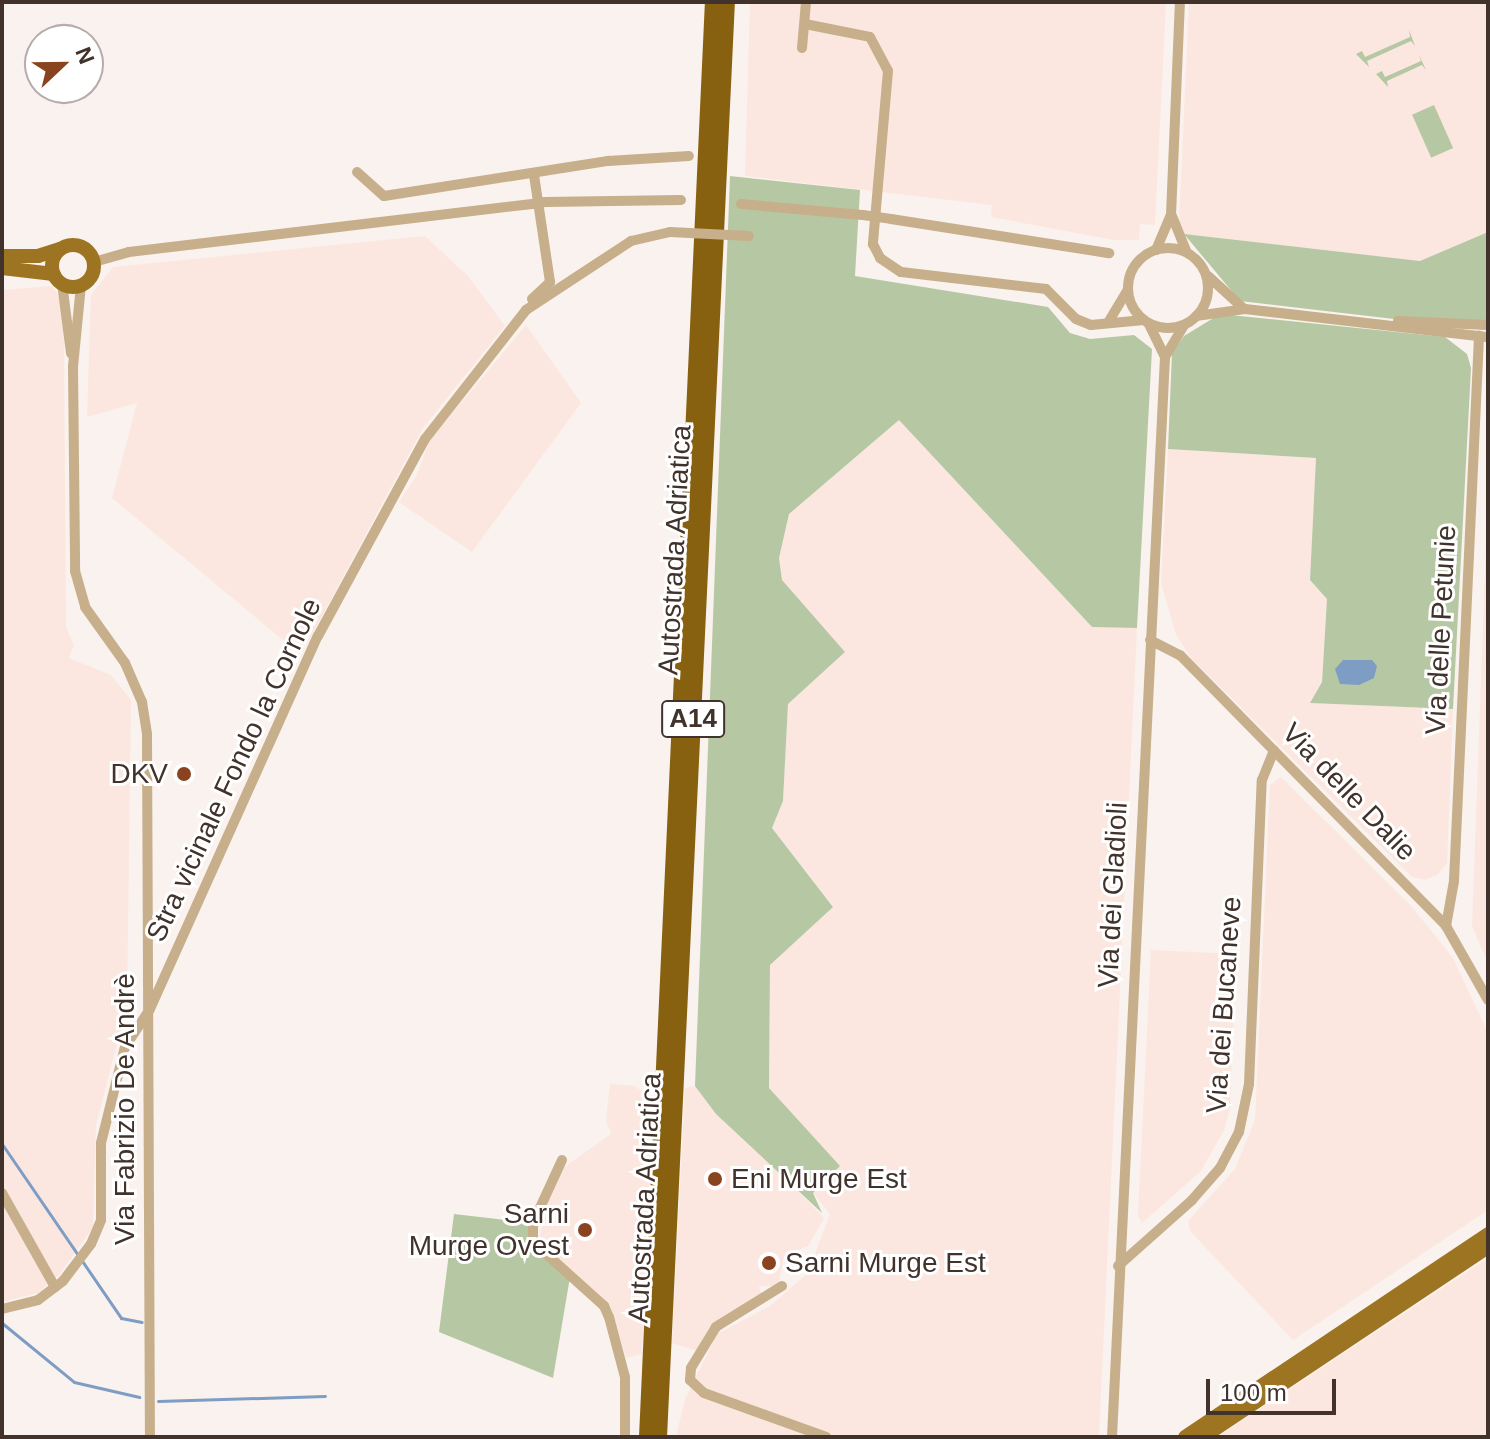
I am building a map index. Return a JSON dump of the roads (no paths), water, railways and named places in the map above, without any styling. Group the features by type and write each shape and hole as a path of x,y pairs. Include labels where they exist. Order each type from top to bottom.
{"highway":[{"name":"Autostrada Adriatica","path":"647,1437 713,2"},
{"name":"Autostrada Adriatica","path":"659,1437 727,2"}],"main road":[{"path":"2,256 38,256 81,246 94,262 91,276 81,285 2,268"},
{"path":"58,279 53,260 61,249"},
{"path":"1185,1437 1488,1234"},
{"path":"1203,1437 1488,1247"}],"street":[{"path":"802,48 806,2"},
{"path":"1109,321 1127,291 1132,269 1156,250 1171,215 1180,2"},
{"path":"805,24 870,37 880,50 888,71 873,244 880,258 901,272 1046,289 1076,319 1091,325 1109,321 1184,325"},
{"path":"357,172 384,196 534,175 608,161 689,156"},
{"path":"526,310 550,282 534,175"},
{"path":"94,262 129,252 540,203 681,200"},
{"path":"741,204 863,215 1109,253"},
{"path":"1171,215 1186,251 1228,300 1245,309"},
{"name":"Stra vicinale Fondo la Cornole","path":"2,1309 38,1300 55,1287 81,1257 101,1220 101,1143 110,1095 125,1047 150,1009 318,636 425,439 526,310 631,241 670,232 749,236"},
{"path":"1156,250 1186,251"},
{"path":"1196,316 1207,299 1206,275"},
{"path":"58,279 73,367"},
{"path":"73,367 81,285"},
{"name":"Via dei Gladioli","path":"1127,291 1165,357"},
{"path":"1196,316 1245,309 1375,321 1484,337"},
{"name":"Via dei Gladioli","path":"1112,1437 1165,357 1184,325 1196,316"},
{"path":"1375,321 1488,325"},
{"name":"Via delle Petunie","path":"1446,926 1454,881 1484,337"},
{"name":"Via Fabrizio De Andrè","path":"73,367 75,571 85,607 125,663 142,702 147,735 150,1437"},
{"name":"Via delle Dalie","path":"1150,640 1180,655 1446,926 1488,1000"},
{"name":"Via dei Bucaneve","path":"1118,1266 1192,1200 1220,1168 1239,1132 1249,1084 1262,780 1274,750"},
{"path":"562,1160 533,1223 533,1242 542,1256 604,1306 623,1361 625,1437"},
{"path":"2,1193 55,1287"},
{"path":"782,1286 716,1327 691,1368 690,1380 704,1393 826,1437"}],"water":[{"path":"1343,660 1372,660 1377,666 1374,678 1359,685 1340,684 1335,669"}],"waterway":[{"path":"2,1144 121,1318 142,1322"},
{"path":"2,1323 74,1382 139,1397"},
{"path":"158,1401 325,1396"}],"place":[{"name":"DKV","path":"184,774"},
{"name":"Eni Murge Est","path":"715,1179"},
{"name":"Sarni Murge Ovest","path":"585,1230"},
{"name":"Sarni Murge Est","path":"769,1263"}]}
